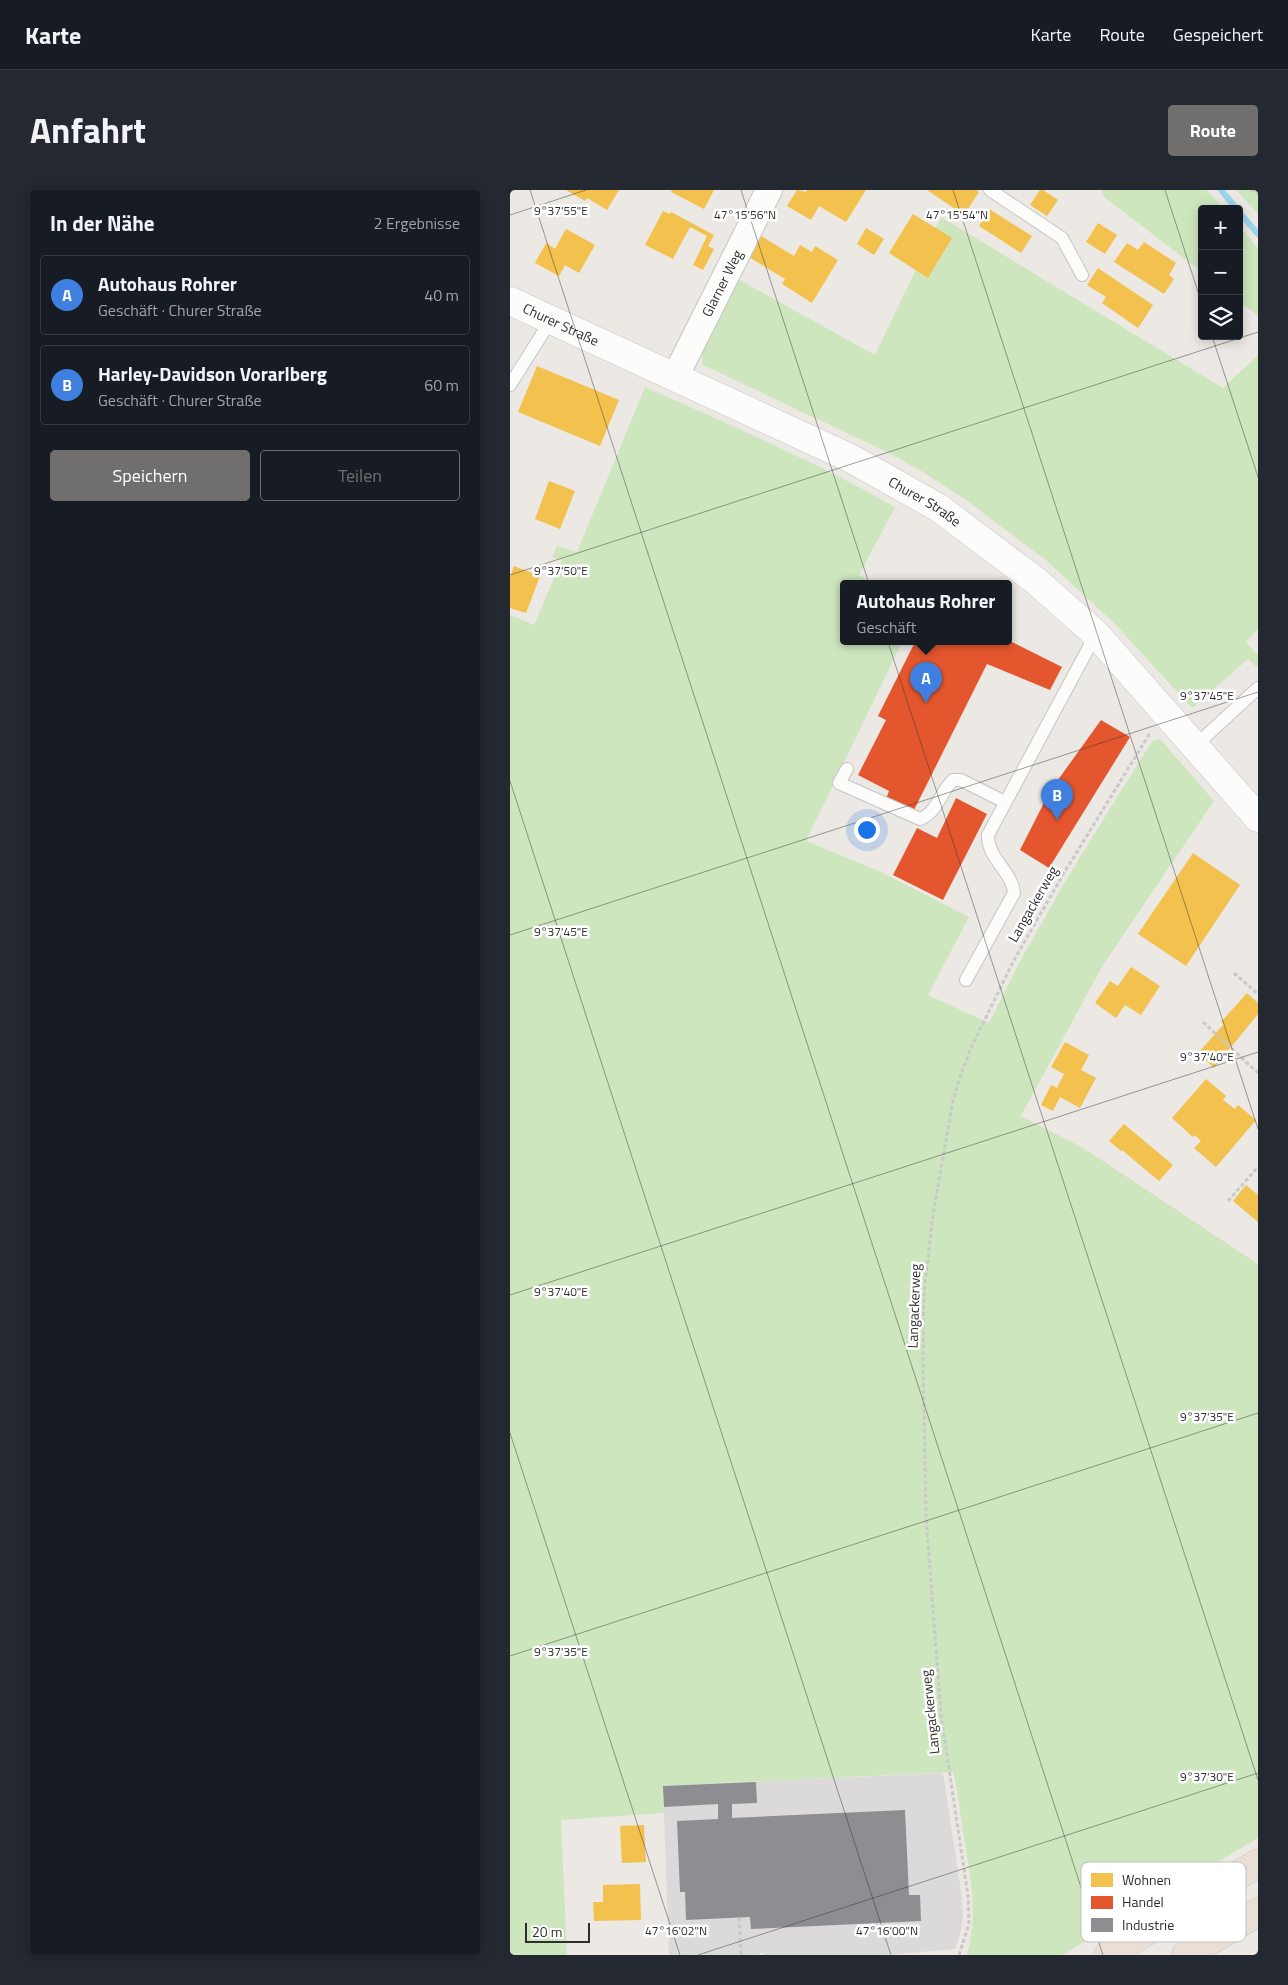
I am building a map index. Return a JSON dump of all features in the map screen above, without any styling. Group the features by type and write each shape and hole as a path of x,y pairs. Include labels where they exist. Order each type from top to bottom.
{"highway":[{"path":"1246,1870 1258,1863"},
{"path":"1246,1919 1258,1912"},
{"path":"1108,1955 1129,1942"},
{"path":"1186,1955 1208,1942"}],"main road":[{"name":"Churer Straße","path":"510,301 850,458 939,508 1036,581 1096,634 1258,818"}],"street":[{"name":"Glarner Weg","path":"676,377 769,190"}],"lane":[{"path":"990,190 1062,238 1082,275"},
{"path":"510,385 551,320"},
{"path":"966,980 1014,893 1013,884 987,845 988,835 1096,634"},
{"path":"1194,746 1258,688"},
{"path":"847,769 839,783 920,819 932,812 947,785 953,780 961,780 1005,802"}],"path":[{"path":"1251,190 1258,194"},
{"name":"Langackerweg","path":"959,1955 969,1924 968,1896 941,1715 925,1490 924,1294 938,1179 959,1080 1014,960 1126,769 1152,729 1166,712"},
{"path":"1234,974 1258,994"},
{"path":"1203,1022 1258,1074"},
{"path":"1228,1201 1258,1167"},
{"path":"739,1918 741,1955"}],"shaded area":[{"path":"943,1773 962,1898 963,1918 955,1949 885,1955 764,1955 763,1952 757,1955 669,1955 663,1786"}],"green space":[{"path":"1102,190 1207,190 1220,205 1198,205 1198,269 1104,197"},
{"path":"1236,190 1258,190 1258,214"},
{"path":"941,217 1223,388 1258,355 1258,629 1246,642 1258,655 1258,665 1257,667 1248,659 1192,708 1115,624 1047,561 966,500 923,472 887,452 703,365 702,357 708,334 736,278 875,355"},
{"path":"1243,231 1258,248 1258,316 1243,304"},
{"path":"645,387 803,459 895,507 859,575 868,580 840,580 840,645 901,645 806,841 881,872 969,917 928,995 989,1023 1019,963 1069,875 1152,741 1160,739 1214,801 1103,965 1021,1116 1085,1149 1258,1264 1258,1838 1218,1862 1081,1862 1081,1942 1084,1942 1062,1955 967,1955 971,1939 973,1908 971,1879 953,1772 663,1786 664,1813 561,1820 567,1955 510,1955 510,615 534,625 562,560 552,557 557,546 577,552"}],"building: Wohnen":[{"path":"566,190 619,190 607,210 587,198 585,201"},
{"path":"672,190 714,190 704,209 671,192"},
{"path":"797,190 806,192 807,190 866,190 846,222 819,206 811,220 787,206"},
{"path":"927,190 976,190 979,192 964,215"},
{"path":"1040,190 1058,200 1047,216 1030,205"},
{"path":"989,209 1032,236 1021,253 979,226"},
{"path":"663,211 670,214 671,212 714,235 708,246 714,249 703,270 693,265 707,236 690,227 673,259 645,245"},
{"path":"913,214 952,238 928,278 889,253"},
{"path":"1098,223 1117,235 1105,254 1086,242"},
{"path":"866,228 884,239 874,255 857,244"},
{"path":"566,229 595,245 579,273 565,265 559,276 535,263 546,243 555,249"},
{"path":"761,236 794,256 800,245 812,252 815,246 838,260 812,303 782,284 785,279 749,257"},
{"path":"1144,242 1176,263 1169,275 1174,279 1164,294 1114,262 1127,243 1138,250"},
{"path":"1098,268 1153,305 1138,328 1102,303 1106,297 1087,285"},
{"path":"537,366 619,400 600,446 518,412"},
{"path":"549,481 575,491 560,529 535,519"},
{"path":"514,566 540,576 526,613 510,608 510,577"},
{"path":"1193,853 1240,885 1186,966 1138,934"},
{"path":"1131,967 1160,986 1141,1015 1125,1005 1116,1018 1095,1003 1110,981 1118,986"},
{"path":"1247,993 1258,1003 1258,1014 1214,1068 1198,1053 1224,1024 1221,1022"},
{"path":"1065,1042 1089,1055 1081,1070 1096,1078 1080,1108 1060,1097 1053,1111 1041,1105 1051,1085 1057,1088 1064,1074 1051,1067"},
{"path":"1206,1079 1226,1096 1223,1100 1235,1109 1238,1105 1256,1120 1216,1167 1194,1148 1201,1141 1195,1135 1193,1137 1172,1118"},
{"path":"1124,1124 1173,1165 1159,1181 1109,1141"},
{"path":"1246,1185 1258,1195 1258,1222 1233,1201"},
{"path":"644,1825 646,1862 622,1863 620,1826"},
{"path":"640,1884 641,1920 594,1921 593,1902 603,1902 603,1885"}],"building: Handel":[{"path":"1012,642 1062,667 1050,690 987,664 913,812 886,799 889,791 858,775 886,720 878,716 914,645 1012,645"},
{"path":"1101,720 1130,737 1049,868 1020,850 1050,791"},
{"path":"956,798 987,814 943,900 893,875 917,828 937,838"}],"building: Industrie":[{"path":"756,1782 757,1803 732,1804 732,1818 905,1810 909,1895 920,1895 921,1921 751,1929 750,1917 686,1920 685,1892 680,1892 677,1821 718,1819 718,1804 664,1807 663,1786"}],"waterway":[{"path":"1221,190 1234,205"},
{"path":"1243,217 1258,234"}],"place":[{"name":"Autohaus Rohrer","path":"926,703"},
{"name":"Harley-Davidson Vorarlberg","path":"1057,820"}]}
